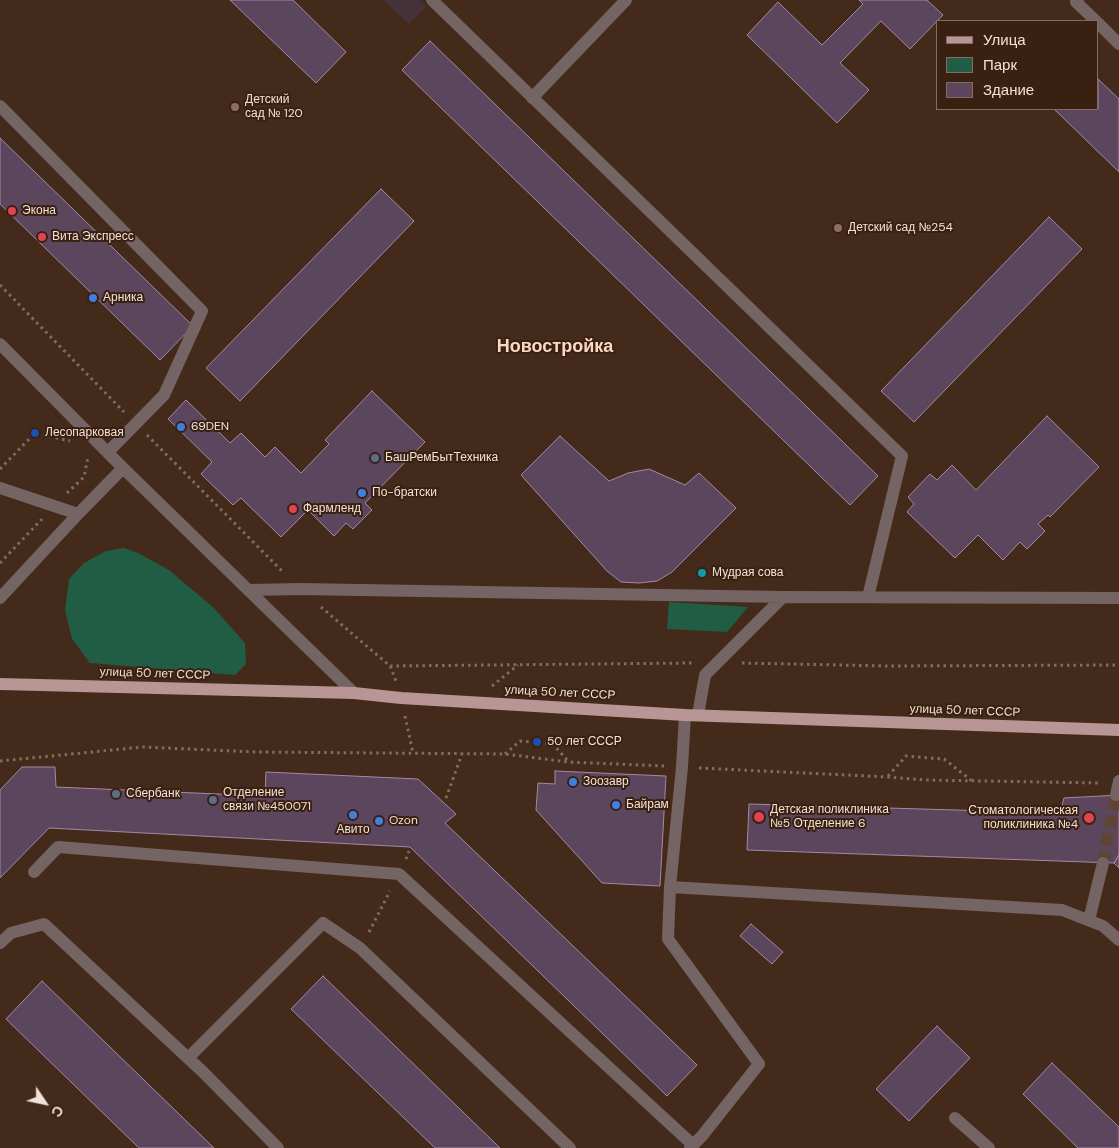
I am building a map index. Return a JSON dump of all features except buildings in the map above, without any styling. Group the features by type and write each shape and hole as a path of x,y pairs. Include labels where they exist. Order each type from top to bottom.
{"main road":[{"name":"улица 50 лет СССР","path":"0,684 354,693 401,698 691,715 1119,730"}],"street":[{"path":"432,0 902,456 868,597"},
{"path":"532,98 626,0"},
{"path":"1076,1 1095,20"},
{"path":"1099,24 1119,44"},
{"path":"0,106 202,311 164,395 108,452"},
{"path":"0,344 94,444 108,452 354,693"},
{"path":"0,598 123,468"},
{"path":"0,488 78,514"},
{"path":"248,590 300,589 783,597 1119,598"},
{"path":"34,872 58,847 399,874 691,1146 702,1136 759,1064 668,939 670,887 682,767 691,715 704,675 783,597"},
{"path":"1089,920 1103,863"},
{"path":"670,887 1062,910 1103,926 1119,940"},
{"path":"188,1058 323,923 360,948 570,1148"},
{"path":"0,943 11,933 44,924 188,1058 278,1148"},
{"path":"955,1118 989,1148"}],"path":[{"path":"0,285 300,589 390,666 401,698 413,753"},
{"path":"0,469 35,433 94,444 84,477"},
{"path":"0,554 4,559"},
{"path":"390,666 717,663 888,666 1119,665"},
{"path":"505,754 520,741 553,744 568,762"},
{"path":"0,761 143,747 256,752 463,753 505,754 568,762 926,780 1118,787"},
{"path":"446,798 463,753"},
{"path":"888,777 906,756 944,759 973,781"},
{"path":"360,948 409,851"}],"shaded area":[{"path":"383,0 419,0 426,7 409,24"}],"green space":[{"path":"124,548 138,553 169,570 214,608 245,643 246,664 235,675 90,663 72,639 65,610 69,579 84,563 106,551"},
{"path":"669,602 748,607 727,632 667,629"}],"tunnel":[{"path":"1103,863 1116,795"}],"place":[{"name":"Детский сад № 120","path":"235,107"},
{"name":"Экона","path":"12,211"},
{"name":"Детский сад №254","path":"838,228"},
{"name":"Вита Экспресс","path":"42,237"},
{"name":"Арника","path":"93,298"},
{"name":"69DEN","path":"181,427"},
{"name":"Лесопарковая","path":"35,433"},
{"name":"БашРемБытТехника","path":"375,458"},
{"name":"По-братски","path":"362,493"},
{"name":"Фармленд","path":"293,509"},
{"name":"Мудрая сова","path":"702,573"},
{"name":"50 лет СССР","path":"537,742"},
{"name":"Зоозавр","path":"573,782"},
{"name":"Сбербанк","path":"116,794"},
{"name":"Отделение связи №450071","path":"213,800"},
{"name":"Байрам","path":"616,805"},
{"name":"Авито","path":"353,815"},
{"name":"Детская поликлиника №5 Отделение 6","path":"759,817"},
{"name":"Стоматологическая поликлиника №4","path":"1089,818"},
{"name":"Ozon","path":"379,821"}],"district":[{"name":"Новостройка","path":"555,347"}]}
